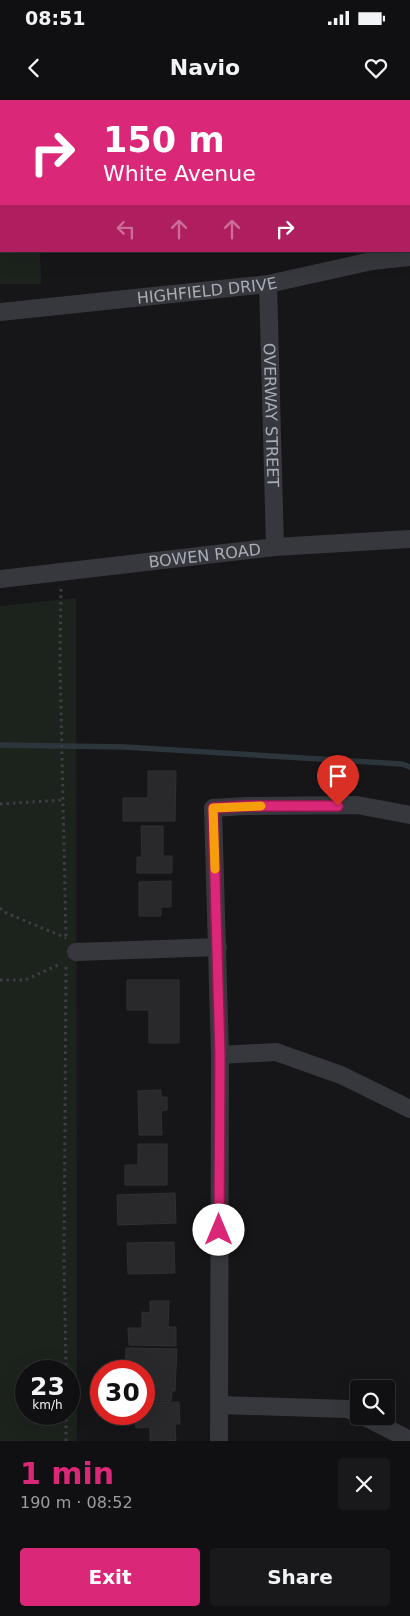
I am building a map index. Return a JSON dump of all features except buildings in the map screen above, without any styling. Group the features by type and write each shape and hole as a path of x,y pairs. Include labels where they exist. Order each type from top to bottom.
{"street":[{"name":"HIGHFIELD DRIVE","path":"0,312 268,284 372,256 410,257"},
{"name":"OVERWAY STREET","path":"268,284 275,547"},
{"name":"BOWEN ROAD","path":"0,579 275,547 410,539"},
{"path":"219,1441 220,1055 213,808 246,806 357,806 410,815"},
{"path":"69,949 218,947"},
{"path":"220,1055 276,1052 341,1075 410,1109"},
{"path":"219,1405 350,1410"},
{"path":"381,1425 410,1440"}],"path":[{"path":"62,572 60,662 69,949 64,1271 66,1360"},
{"path":"0,804 64,800"},
{"path":"0,908 69,949"},
{"path":"0,980 25,980 56,966 69,949"},
{"path":"66,1425 66,1441"}],"shaded area":[{"path":"0,252 40,252 41,284 0,284"},
{"path":"76,598 77,1360 15,1360 15,1425 77,1425 77,1441 0,1441 0,606"}],"waterway":[{"path":"0,745 125,747 402,764 410,767"}],"slow traffic":[{"path":"215,869 213,808 261,806"}],"route":[{"path":"219,1230 220,1055 213,808 338,806"}]}
